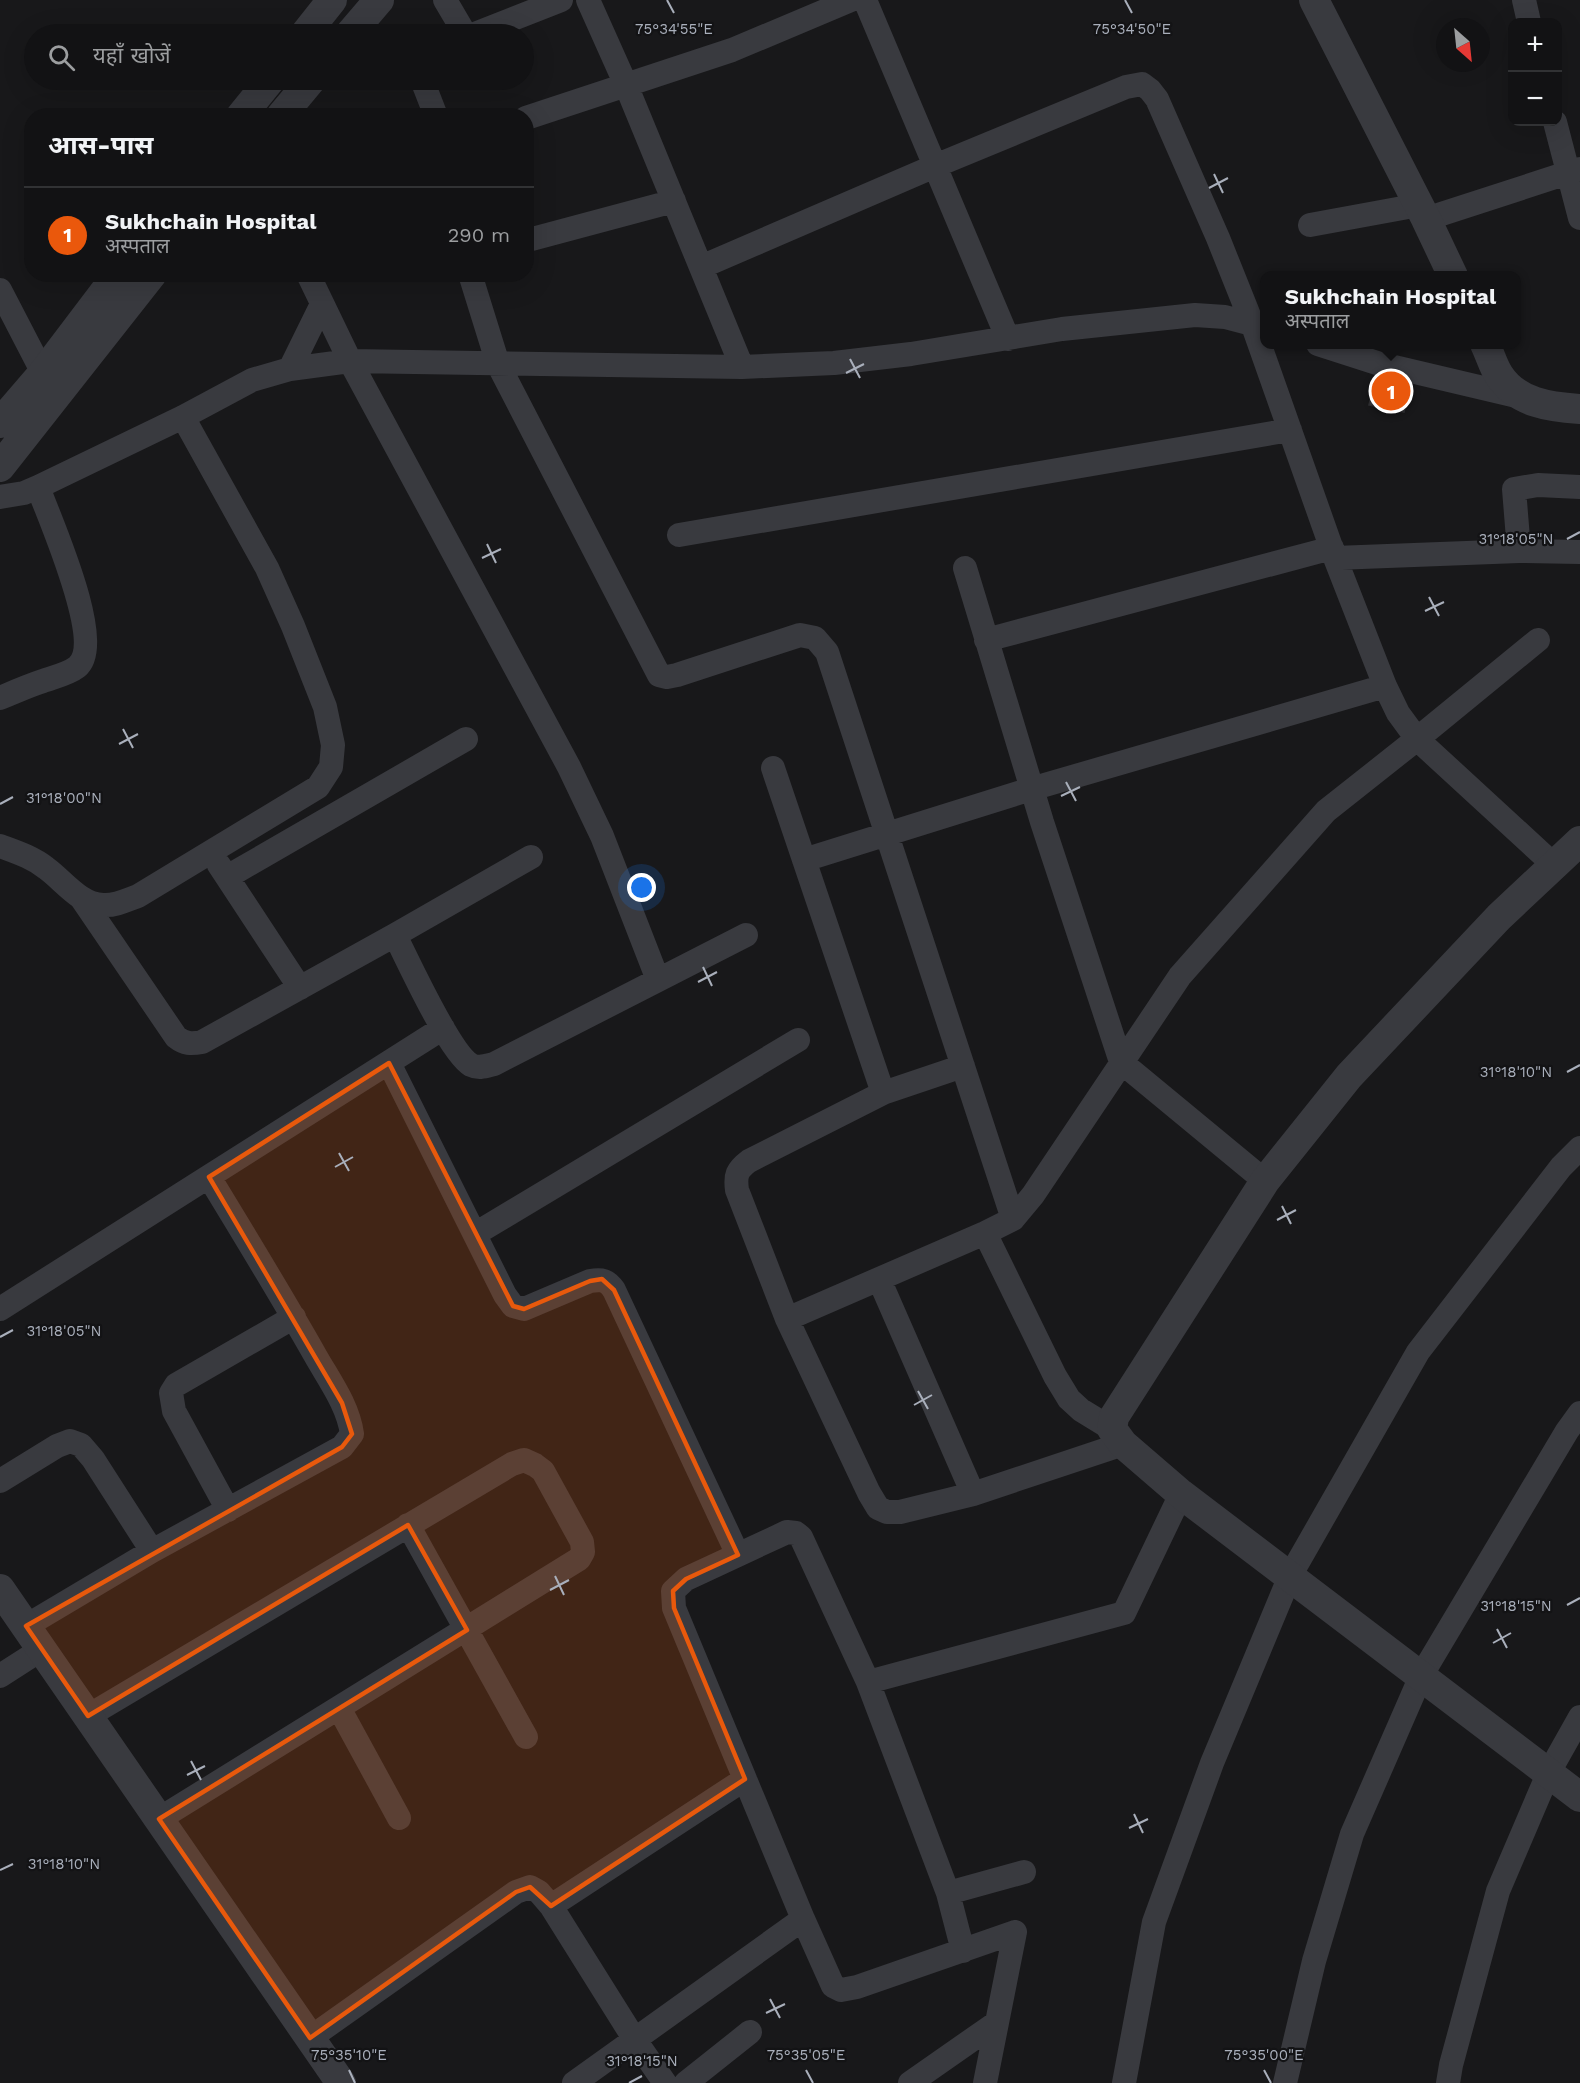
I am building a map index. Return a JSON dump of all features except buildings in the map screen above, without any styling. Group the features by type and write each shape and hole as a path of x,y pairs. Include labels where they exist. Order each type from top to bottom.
{"street":[{"path":"313,24 332,0"},
{"path":"359,24 379,0"},
{"path":"445,0 459,24"},
{"path":"500,24 561,0"},
{"path":"588,0 742,367"},
{"path":"534,115 732,50 850,0"},
{"path":"865,0 1008,339"},
{"path":"1314,0 1423,212 1451,271"},
{"path":"1524,0 1528,18"},
{"path":"701,267 935,166 1126,87 1142,84 1157,99 1259,325"},
{"path":"247,108 262,90"},
{"path":"288,108 303,90"},
{"path":"426,90 433,108"},
{"path":"1557,126 1574,171 1580,218"},
{"path":"1310,225 1423,212 1574,171"},
{"path":"534,238 674,201"},
{"path":"0,423 43,373 112,282"},
{"path":"0,467 146,282"},
{"path":"312,282 350,361 569,767 602,836 658,980"},
{"path":"472,282 498,364 659,675 667,677 677,675 800,635 815,638 827,651 1013,1219"},
{"path":"0,290 43,373"},
{"path":"290,369 322,304"},
{"path":"0,497 38,488 183,417 252,380 290,369 350,361 742,367 834,363 1008,339 1062,329 1196,315 1225,316 1259,325"},
{"path":"1266,349 1290,430 1333,553 1385,686 1398,713 1417,739 1554,865"},
{"path":"1331,349 1377,363 1555,407 1580,409"},
{"path":"1487,349 1500,376 1521,397"},
{"path":"82,899 100,905 113,904 138,896 318,787 331,766 333,745 325,707 293,626 267,568 183,417"},
{"path":"679,535 1290,430"},
{"path":"1519,551 1514,489 1538,485 1580,487"},
{"path":"0,698 66,672 78,666 83,658 83,617 75,585 38,488"},
{"path":"986,640 1333,553 1580,552"},
{"path":"965,568 1032,789 1121,1062 1265,1181"},
{"path":"787,1319 986,1233 1013,1219 1033,1195 1180,976 1326,811 1538,640"},
{"path":"804,860 1032,789 1385,686"},
{"path":"227,877 466,739"},
{"path":"773,768 884,1093"},
{"path":"1117,1436 1114,1417 1265,1181 1348,1076 1499,917 1580,841"},
{"path":"0,846 28,856 47,868 82,899 176,1036 191,1044 201,1041 300,988 531,856"},
{"path":"211,853 300,988"},
{"path":"395,935 443,1028 461,1057 481,1068 494,1064 746,935"},
{"path":"0,1309 443,1028"},
{"path":"475,1234 798,1040"},
{"path":"388,1062 505,1295 513,1306 524,1309 590,1281 602,1280 609,1283 614,1290 738,1555"},
{"path":"963,1066 884,1093 749,1161 739,1169 736,1178 737,1190 787,1319 878,1508 888,1512 900,1512 973,1494 1117,1436"},
{"path":"1124,2083 1154,1922 1212,1763 1290,1576 1418,1352 1562,1167 1580,1148"},
{"path":"0,1676 34,1638 152,1551 342,1447 352,1434 350,1420 294,1317 209,1177"},
{"path":"986,1233 1059,1384 1069,1399 1117,1436 1181,1494 1580,1797"},
{"path":"879,1279 973,1494"},
{"path":"228,1510 174,1411 171,1393 176,1385 294,1317"},
{"path":"1285,2083 1314,1961 1352,1834 1421,1676 1560,1441 1580,1413"},
{"path":"0,1481 57,1446 70,1442 81,1446 93,1460 152,1551"},
{"path":"88,1716 512,1464 524,1460 543,1471 582,1542 583,1552 579,1559 159,1819"},
{"path":"868,1682 1124,1613 1181,1494"},
{"path":"408,1525 526,1737"},
{"path":"963,1951 948,1893 868,1682 801,1537 796,1533 787,1532 686,1579 673,1592 674,1608 833,1986 841,1990 857,1987 963,1951 1015,1932 985,2083"},
{"path":"0,1589 341,2083"},
{"path":"339,1708 399,1818"},
{"path":"1448,2083 1498,1891 1548,1774 1580,1717"},
{"path":"551,1906 745,1779"},
{"path":"948,1893 1024,1872"},
{"path":"310,2038 516,1892 530,1887 539,1892 551,1906 635,2040 665,2083"},
{"path":"574,2083 803,1919"},
{"path":"910,2083 996,2023"},
{"path":"686,2083 750,2032"}],"highlighted area":[{"path":"389,1063 513,1306 524,1309 590,1281 602,1279 614,1290 738,1555 686,1579 673,1591 674,1608 745,1779 551,1906 530,1887 516,1892 310,2038 159,1819 467,1630 408,1525 88,1716 26,1626 342,1447 352,1434 342,1403 209,1177"}],"place":[{"name":"Sukhchain Hospital","path":"1391,391"}]}
